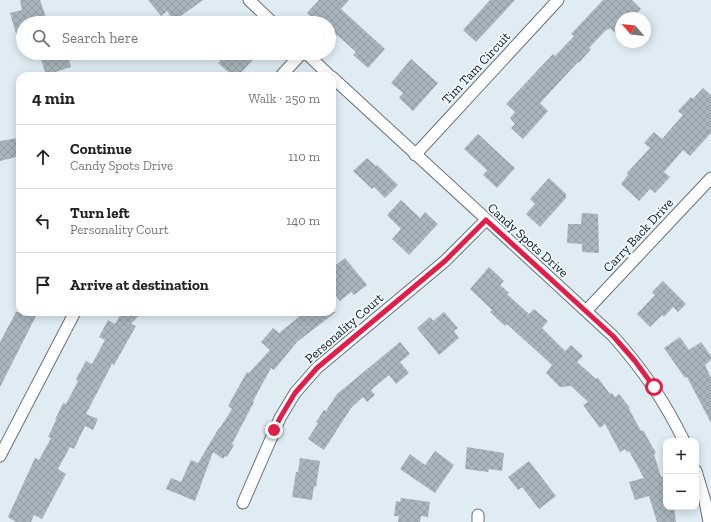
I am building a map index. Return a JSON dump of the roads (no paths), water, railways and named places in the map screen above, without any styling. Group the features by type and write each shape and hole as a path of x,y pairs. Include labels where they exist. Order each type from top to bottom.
{"street":[{"path":"249,0 266,16"},
{"name":"Tim Tam Circuit","path":"415,155 558,0"},
{"path":"285,72 296,60"},
{"name":"Candy Spots Drive","path":"313,60 326,72"},
{"name":"Candy Spots Drive","path":"336,82 613,336 635,361 661,398 683,438"},
{"name":"Carry Back Drive","path":"586,311 711,178"},
{"name":"Personality Court","path":"243,503 280,418 295,393 317,368 445,261 486,220"},
{"path":"0,456 73,316"},
{"path":"697,474 705,501 709,522"}]}
